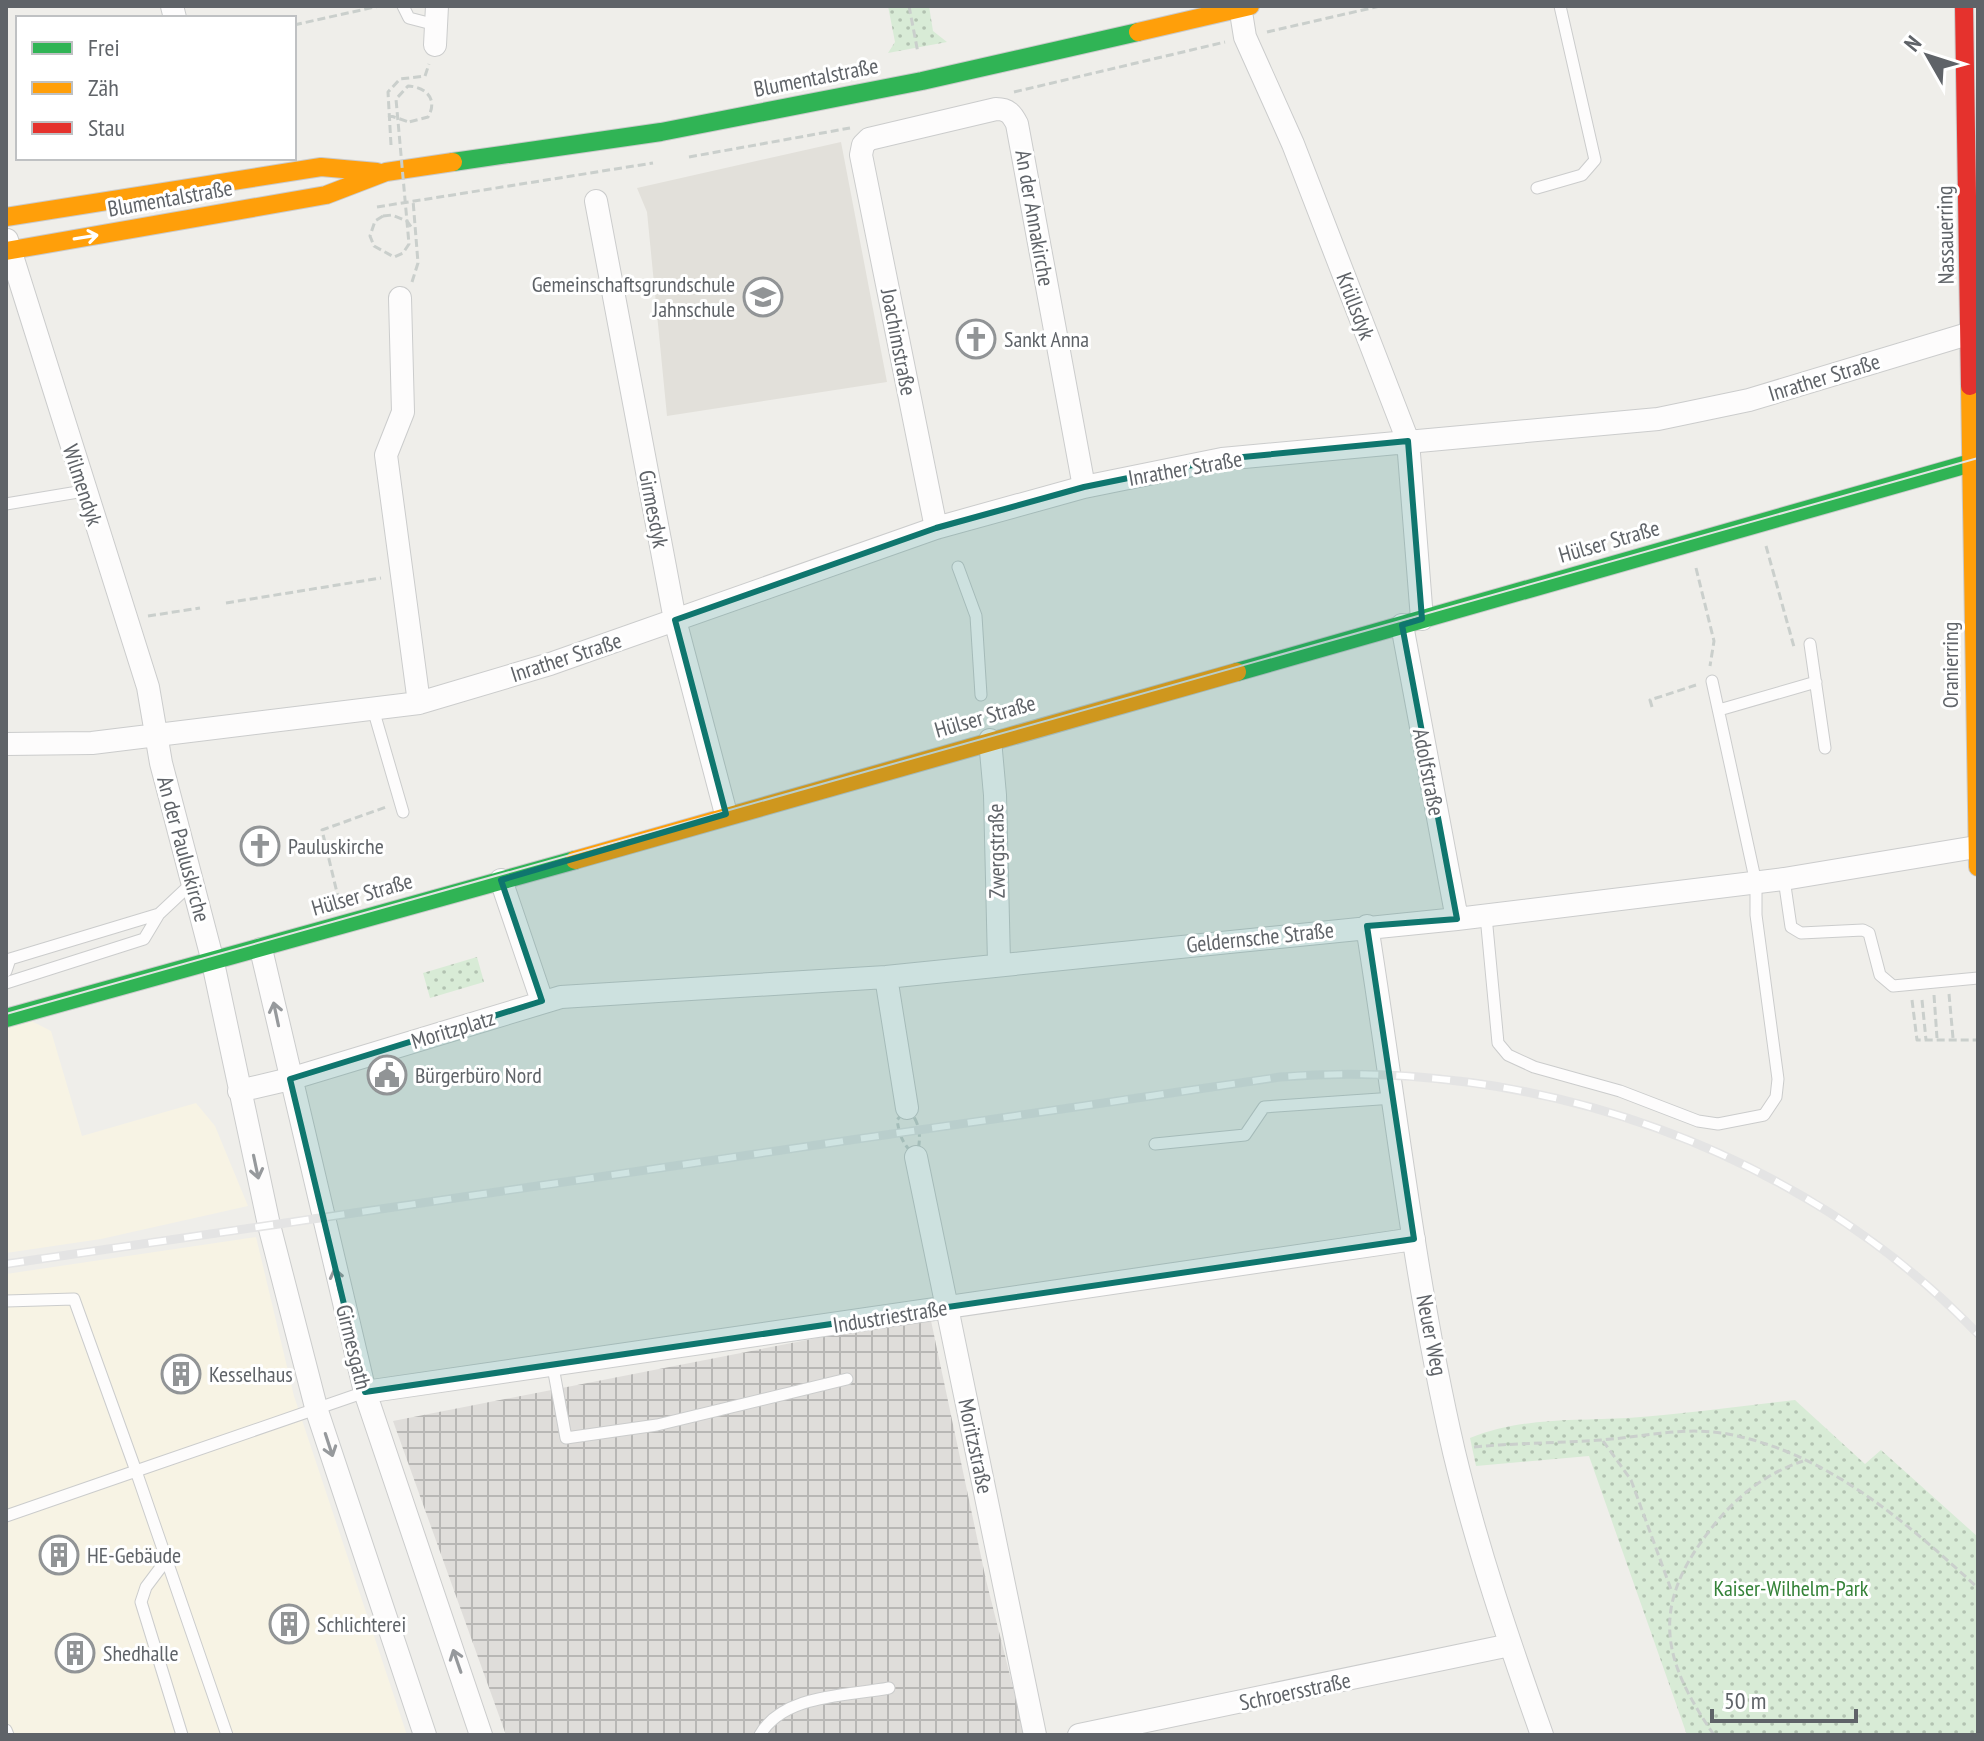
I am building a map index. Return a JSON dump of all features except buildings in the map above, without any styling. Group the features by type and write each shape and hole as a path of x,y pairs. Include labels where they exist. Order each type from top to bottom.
{"main road":[{"name":"Nassauerring","path":"1964,6 1975,462"},
{"name":"Blumentalstraße","path":"6,217 321,167 386,172 661,132 922,81 1244,7"},
{"name":"Blumentalstraße","path":"7,245 326,195 386,172"},
{"name":"Hülser Straße","path":"6,1018 501,880 989,734 1412,622 1975,462"},
{"name":"Oranierring","path":"1975,462 1977,857"}],"street":[{"name":"Krüllsdyk","path":"1244,7 1245,37 1293,144 1408,441 1412,622"},
{"name":"An der Annakirche","path":"861,155 863,145 869,139 996,109 1005,109 1013,115 1084,487"},
{"name":"Joachimstraße","path":"861,155 943,535"},
{"name":"Girmesdyk","path":"596,201 675,620 726,814"},
{"name":"Wilmendyk","path":"7,245 148,687 157,736"},
{"path":"400,298 403,412 386,455 419,703"},
{"name":"Inrather Straße","path":"6,744 92,743 419,703 550,664 675,620 1084,487 1222,459 1658,419 1749,400 1971,333"},
{"name":"Adolfstraße","path":"1412,622 1457,919"},
{"name":"Zwergstraße","path":"989,734 995,795 999,963"},
{"name":"An der Pauluskirche","path":"157,736 213,962"},
{"name":"Geldernsche Straße","path":"542,1001 561,997 886,977 999,963 1486,916 1977,857"},
{"path":"501,880 542,1001"},
{"name":"Neuer Weg","path":"1367,926 1414,1239 1454,1449 1510,1645 1542,1735"},
{"name":"Girmesgath","path":"261,949 365,1392 481,1735"},
{"path":"213,962 269,1225 317,1411 425,1735"},
{"path":"886,977 907,1108"},
{"name":"Moritzplatz","path":"239,1091 290,1079 542,1001"},
{"name":"Moritzstraße","path":"916,1157 1035,1735"},
{"name":"Industriestraße","path":"365,1392 1414,1239"},
{"name":"Schroersstraße","path":"1079,1735 1510,1645"}],"lane":[{"path":"403,6 409,18 436,26"},
{"path":"1537,188 1582,175 1595,160 1560,6"},
{"path":"6,504 84,491"},
{"path":"958,567 976,616 981,695"},
{"path":"1810,644 1810,683 1825,748"},
{"path":"1486,916 1498,1043 1508,1055 1534,1067 1620,1091 1698,1121 1718,1124 1764,1115 1776,1097 1778,1079 1756,915 1756,883 1712,681"},
{"path":"1719,710 1810,683"},
{"path":"373,709 402,807"},
{"path":"1784,879 1791,927 1801,933 1863,930 1869,933 1880,975 1893,986 1978,978"},
{"path":"6,983 144,939 159,914 193,883"},
{"path":"6,971 10,959 159,914"},
{"path":"1155,1144 1245,1135 1264,1107 1394,1098"},
{"path":"6,1301 74,1299 227,1735"},
{"path":"553,1367 566,1438 657,1425 847,1379"},
{"path":"6,1516 365,1392"},
{"path":"167,1559 146,1587 141,1602 182,1735"},
{"path":"760,1735 776,1713 796,1705 889,1688"}],"path":[{"path":"296,25 379,6"},
{"path":"909,6 918,56 928,54"},
{"path":"392,148 388,92 400,79 425,76 436,26"},
{"path":"388,115 409,122 428,117 433,101 427,91 417,86 408,86 396,99 409,244 403,253 394,257 374,246 370,236 375,221 392,215 407,221 413,232"},
{"path":"378,149 405,146"},
{"path":"389,204 413,200 413,232 418,263 412,285 400,298"},
{"path":"1760,523 1810,683"},
{"path":"1652,707 1650,700 1712,681 1710,667 1714,641 1690,543"},
{"path":"226,603 404,575"},
{"path":"127,620 200,608"},
{"path":"346,924 322,830 402,807"},
{"path":"1948,982 1953,1039"},
{"path":"1921,984 1937,1038"},
{"path":"1921,984 1917,1040 1978,1040"},
{"path":"1921,984 1926,1040"},
{"path":"907,1108 916,1117 919,1130 921,1141 916,1157 902,1144 899,1133 897,1120 907,1108"},
{"path":"1454,1449 1526,1442 1602,1440 1682,1430 1722,1434 1803,1461 1891,1511 1978,1588"},
{"path":"1602,1440 1631,1480 1672,1592"},
{"path":"1714,1735 1687,1696 1673,1655 1669,1625 1672,1592 1692,1554 1728,1506 1759,1481 1803,1461"}],"highlighted area":[{"path":"1408,441 1422,619 1402,625 1457,919 1367,926 1414,1239 365,1392 290,1079 542,1001 501,880 726,814 675,620 936,528 1084,487 1222,459"}],"shaded area":[{"name":"Gemeinschaftsgrundschule Jahnschule","path":"841,142 887,382 667,416 647,212 637,188"},
{"path":"18,1014 51,1031 82,1136 196,1103 215,1126 248,1206 101,1239 6,1253 6,1019"},
{"path":"256,1237 294,1396 407,1735 6,1735 6,1274"},
{"path":"930,1316 986,1580 1025,1735 506,1735 393,1421"}],"green space":[{"path":"888,6 929,6 933,31 947,42 888,53 895,42"},
{"path":"477,957 484,982 430,998 423,973"},
{"name":"Kaiser-Wilhelm-Park","path":"1795,1400 1865,1464 1881,1450 1978,1537 1978,1735 1687,1735 1589,1456 1476,1466 1470,1438 1529,1423 1628,1418"}],"tram line":[{"path":"6,1014 1978,458"}],"railway":[{"path":"6,1264 1280,1077 1375,1075 1471,1083 1565,1100 1657,1128 1746,1166 1829,1213 1907,1269 1978,1334"}],"traffic: fast":[{"path":"453,162 661,132 922,81 1138,32"},
{"path":"1237,672 1978,461"},
{"path":"6,1018 575,860"}],"traffic: slow":[{"path":"1138,32 1250,6"},
{"path":"6,251 326,195 386,172 453,162"},
{"path":"6,217 321,167 377,172"},
{"path":"1970,386 1978,867"},
{"path":"575,860 1237,672"}],"traffic: jam":[{"path":"1964,6 1970,386"}],"place":[{"name":"Gemeinschaftsgrundschule Jahnschule","path":"763,297"},
{"name":"Sankt Anna","path":"976,339"},
{"name":"Pauluskirche","path":"260,846"},
{"name":"Bürgerbüro Nord","path":"387,1075"},
{"name":"Kesselhaus","path":"181,1374"},
{"name":"HE-Gebäude","path":"59,1555"},
{"name":"Schlichterei","path":"289,1624"},
{"name":"Shedhalle","path":"75,1653"}]}
